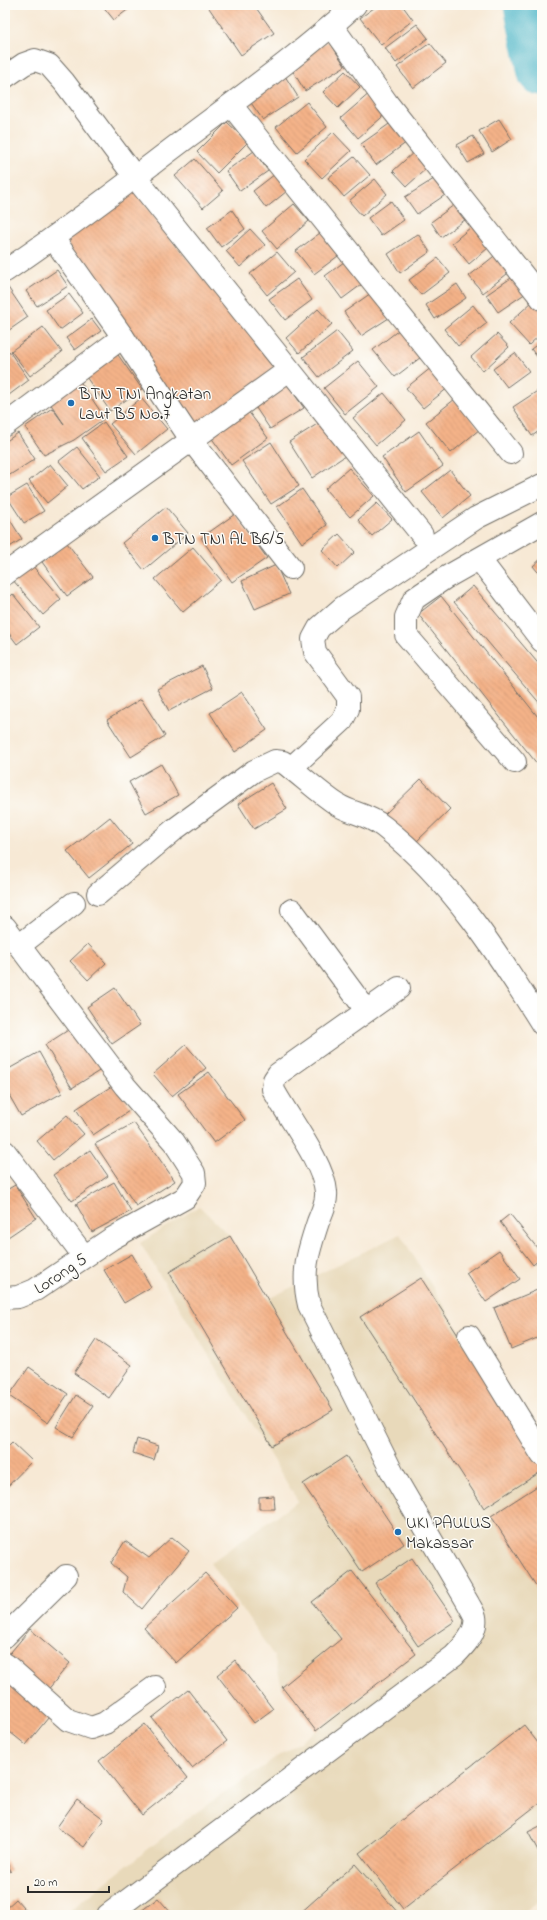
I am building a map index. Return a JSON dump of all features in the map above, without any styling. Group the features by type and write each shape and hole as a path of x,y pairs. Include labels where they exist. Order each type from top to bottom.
{"street":[{"path":"5,271 53,238 231,105 332,26 355,5"},
{"path":"332,26 387,103 542,299"},
{"path":"5,77 24,64 35,60 48,65 64,82 135,177 422,535"},
{"path":"231,105 510,453"},
{"path":"53,238 123,337 192,441 291,568"},
{"path":"5,425 123,337"},
{"path":"5,574 289,370"},
{"path":"291,768 342,721 348,709 348,697 315,652 313,639 319,628 342,608 476,518 542,485"},
{"path":"515,762 406,635 406,617 414,599 445,578 480,560 542,524"},
{"path":"480,560 542,641"},
{"path":"98,894 175,829 254,771 275,761 283,762 319,792 339,806 371,817 384,826 440,879 495,952 542,1024"},
{"path":"20,945 74,903"},
{"path":"292,910 366,1010"},
{"name":"Lorong 5","path":"5,927 125,1086 174,1142 194,1173 195,1183 185,1198 111,1239 35,1290 18,1297 5,1298"},
{"path":"108,1915 454,1656 467,1642 475,1625 475,1618 468,1603 414,1513 362,1416 313,1316 306,1296 304,1280 306,1258 325,1203 326,1192 321,1174 273,1089 273,1084 278,1074 399,988"},
{"path":"5,1152 84,1256"},
{"path":"469,1336 542,1454"},
{"path":"5,1636 66,1576"},
{"path":"5,1664 68,1720 90,1728 106,1723 155,1687"}],"shaded area":[{"name":"UKI PAULUS Makassar","path":"199,1206 230,1236 268,1299 400,1234 542,1466 542,1899 519,1915 64,1915 188,1818 316,1731 282,1687 274,1656 210,1563 298,1501 140,1243"}],"building":[{"path":"102,5 134,5 114,20"},
{"path":"207,5 254,5 274,33 241,55"},
{"path":"378,5 402,5 413,20 381,45 360,18"},
{"path":"417,24 428,38 396,63 385,48"},
{"path":"329,41 345,66 305,91 289,65"},
{"path":"430,43 446,63 413,88 397,67"},
{"path":"345,71 360,87 338,108 323,92"},
{"path":"285,76 298,97 263,120 249,100"},
{"path":"371,92 388,112 358,138 341,118"},
{"path":"307,102 327,127 297,152 276,127"},
{"path":"499,119 512,139 492,152 479,131"},
{"path":"227,122 248,142 217,173 197,152"},
{"path":"392,122 407,142 376,165 361,144"},
{"path":"333,132 351,151 322,178 304,159"},
{"path":"473,136 484,154 468,163 457,145"},
{"path":"254,151 268,171 240,191 226,171"},
{"path":"415,151 429,166 407,186 393,171"},
{"path":"354,157 370,175 344,197 328,178"},
{"path":"195,159 223,191 203,208 175,176"},
{"path":"279,171 292,187 266,208 253,191"},
{"path":"437,177 448,193 417,214 405,197"},
{"path":"375,179 387,194 362,216 349,201"},
{"path":"134,189 168,236 279,368 195,439 63,239"},
{"path":"391,201 404,220 381,236 368,218"},
{"path":"458,202 469,217 441,237 431,222"},
{"path":"294,204 309,221 277,249 262,231"},
{"path":"232,210 245,229 221,247 207,228"},
{"path":"477,222 494,243 469,264 452,243"},
{"path":"250,229 265,245 240,267 226,251"},
{"path":"324,230 342,253 314,274 296,251"},
{"path":"418,234 430,252 400,273 388,254"},
{"path":"277,252 294,272 267,295 250,274"},
{"path":"498,253 512,270 483,293 469,276"},
{"path":"438,258 450,273 421,295 409,280"},
{"path":"348,259 365,282 342,299 325,276"},
{"path":"57,270 68,286 37,306 26,291"},
{"path":"514,276 526,293 498,312 486,295"},
{"path":"297,279 312,300 285,320 269,299"},
{"path":"457,284 466,298 435,319 426,305"},
{"path":"7,286 28,317 5,333 5,287"},
{"path":"374,291 392,316 361,336 344,312"},
{"path":"69,294 83,313 60,330 46,310"},
{"path":"533,301 542,311 542,333 529,345 509,323"},
{"path":"473,305 487,323 458,346 444,329"},
{"path":"318,309 332,324 299,353 286,338"},
{"path":"92,319 101,331 75,350 66,338"},
{"path":"404,326 425,354 395,377 373,350"},
{"path":"43,327 62,352 30,376 11,351"},
{"path":"337,331 353,351 319,377 303,357"},
{"path":"497,334 509,347 483,371 471,357"},
{"path":"542,341 542,363 531,349"},
{"path":"9,351 29,380 5,398 5,354"},
{"path":"116,352 142,389 110,411 84,374"},
{"path":"515,353 529,371 507,387 493,369"},
{"path":"358,361 379,387 345,414 324,388"},
{"path":"432,367 449,387 423,408 406,388"},
{"path":"77,377 105,418 74,440 44,455 25,427 52,408 64,424 48,400"},
{"path":"285,381 304,408 270,429 252,402"},
{"path":"542,388 542,429 532,436 513,407"},
{"path":"384,393 406,420 376,445 353,418"},
{"path":"141,398 167,429 136,454 110,424"},
{"path":"455,399 480,429 451,453 426,422"},
{"path":"245,407 268,438 231,465 208,433"},
{"path":"322,421 345,456 312,478 289,442"},
{"path":"104,422 128,456 106,471 82,438"},
{"path":"419,431 443,466 406,492 382,457"},
{"path":"18,433 35,459 5,478 5,442"},
{"path":"271,442 299,486 271,504 242,461"},
{"path":"77,447 100,476 82,489 59,461"},
{"path":"50,464 68,486 47,503 29,481"},
{"path":"349,468 374,496 350,517 325,489"},
{"path":"450,470 470,496 443,518 422,492"},
{"path":"27,485 44,511 24,523 7,497"},
{"path":"302,489 327,525 302,543 277,507"},
{"path":"377,503 392,519 372,536 358,520"},
{"name":"BTN TNI AL B6/5","path":"166,507 188,533 144,570 122,543"},
{"path":"5,512 22,539 5,550"},
{"path":"235,514 267,558 232,582 201,538"},
{"path":"339,534 355,552 338,568 322,550"},
{"path":"67,543 93,577 67,596 42,562"},
{"path":"193,547 221,580 183,612 155,579"},
{"path":"542,558 542,577 533,566"},
{"path":"31,564 61,599 43,615 12,579"},
{"path":"276,565 289,594 255,609 242,581"},
{"path":"473,586 542,668 542,706 454,602"},
{"path":"13,594 39,627 17,644 5,628 5,601"},
{"path":"441,596 542,722 542,770 418,614"},
{"path":"202,666 213,688 169,711 157,689"},
{"path":"242,692 267,730 235,752 210,713"},
{"path":"141,699 165,736 131,757 107,720"},
{"path":"161,764 178,795 146,813 129,782"},
{"path":"421,779 450,809 414,844 385,814"},
{"path":"271,783 287,809 254,829 238,804"},
{"path":"110,817 132,844 89,878 67,851"},
{"path":"88,944 106,963 88,980 70,961"},
{"path":"115,988 140,1025 112,1044 87,1007"},
{"path":"76,1025 104,1068 72,1088 45,1045"},
{"path":"186,1045 206,1068 172,1096 153,1074"},
{"path":"39,1052 62,1093 21,1116 5,1088 5,1071"},
{"path":"209,1072 245,1120 214,1143 178,1094"},
{"path":"115,1084 132,1109 93,1135 76,1109"},
{"path":"67,1115 84,1134 53,1160 37,1141"},
{"path":"134,1123 175,1181 136,1206 95,1144"},
{"path":"90,1150 108,1176 72,1201 53,1175"},
{"path":"114,1182 131,1211 92,1232 76,1204"},
{"path":"15,1185 36,1218 5,1239 5,1191"},
{"path":"510,1214 542,1254 542,1257 533,1265 500,1222"},
{"path":"230,1236 333,1410 272,1446 169,1272"},
{"path":"499,1250 520,1279 486,1302 466,1273"},
{"path":"132,1254 151,1287 124,1303 104,1270"},
{"path":"421,1278 542,1465 542,1471 484,1508 360,1317"},
{"path":"542,1288 542,1336 511,1349 494,1308"},
{"path":"96,1340 132,1365 109,1398 74,1373"},
{"path":"29,1367 68,1394 48,1423 9,1396"},
{"path":"76,1395 93,1406 73,1437 56,1427"},
{"path":"137,1439 158,1446 154,1460 133,1453"},
{"path":"12,1442 32,1461 5,1489 5,1449"},
{"path":"346,1456 404,1544 362,1572 303,1484"},
{"path":"542,1483 542,1595 491,1516"},
{"path":"274,1496 275,1509 259,1509 259,1497"},
{"path":"172,1537 189,1551 142,1609 123,1592 127,1577 111,1563 125,1541 149,1558"},
{"path":"412,1558 455,1621 418,1646 375,1583"},
{"path":"352,1571 416,1654 316,1731 282,1687 341,1639 312,1602"},
{"path":"205,1573 237,1608 176,1663 144,1628"},
{"path":"30,1629 70,1663 46,1692 6,1658"},
{"path":"235,1660 273,1709 254,1723 217,1675"},
{"path":"5,1673 53,1712 26,1745 5,1728"},
{"path":"188,1690 227,1741 192,1768 152,1718"},
{"path":"145,1724 188,1778 142,1815 99,1761"},
{"path":"524,1725 542,1748 542,1801 403,1909 359,1853"},
{"path":"77,1799 104,1819 84,1847 57,1827"},
{"path":"542,1825 542,1858 528,1832"},
{"path":"5,1859 11,1871 5,1874"},
{"path":"355,1864 400,1915 298,1915"},
{"path":"158,1898 173,1915 136,1915"},
{"path":"16,1899 30,1915 5,1915 5,1909"}],"waterway":[{"path":"528,5 542,72"}],"place":[{"name":"BTN TNI Angkatan Laut B5 No.7","path":"71,403"},
{"name":"BTN TNI AL B6/5","path":"155,538"},
{"name":"UKI PAULUS Makassar","path":"398,1532"}]}
